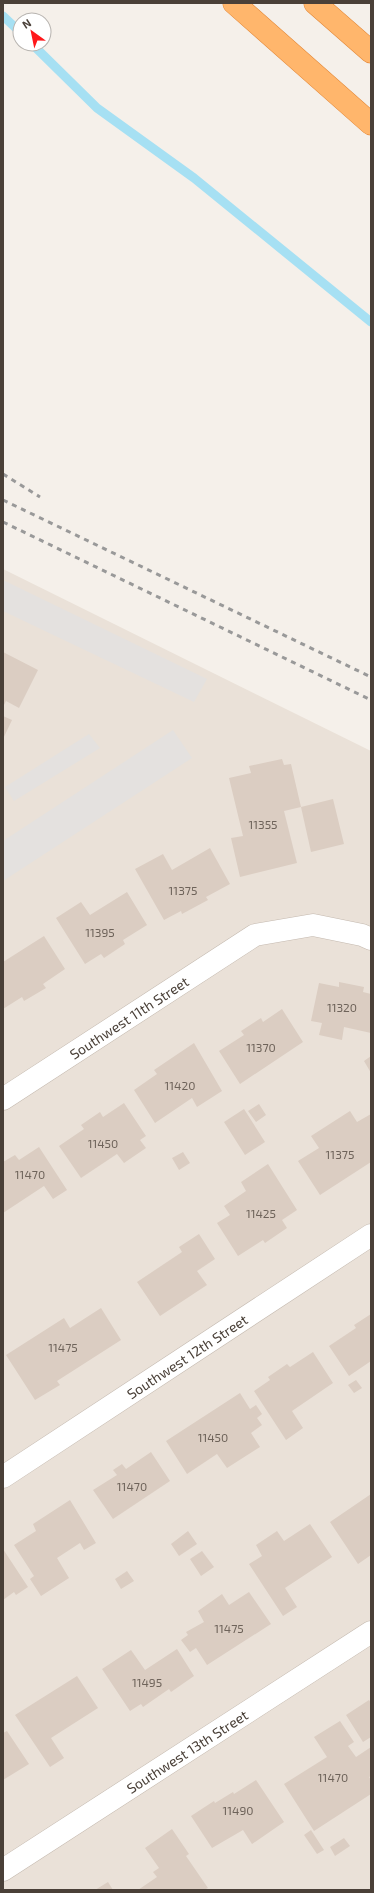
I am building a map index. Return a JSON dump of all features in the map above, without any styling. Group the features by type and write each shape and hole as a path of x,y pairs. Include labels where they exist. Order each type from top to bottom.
{"highway":[{"path":"234,3 371,124"},
{"path":"315,3 371,52"}],"street":[{"name":"Southwest 11th Street","path":"3,1099 255,935 313,925 362,935 371,939"},
{"name":"Southwest 12th Street","path":"3,1477 371,1235"},
{"name":"Southwest 13th Street","path":"3,1870 371,1632"}],"shaded area":[{"path":"3,569 371,751 371,1890 3,1890"},
{"path":"3,580 207,679 194,702 3,611"},
{"path":"173,730 192,758 3,881 3,841"},
{"path":"89,734 100,748 14,801 5,787"}],"building":[{"path":"3,652 38,670 19,708 6,701 3,707"},
{"path":"3,716 12,720 3,739"},
{"path":"282,759 284,765 291,764 301,807 284,811 297,863 240,877 231,838 243,836 229,778 251,773 249,766"},
{"path":"333,799 344,844 311,852 301,807"},
{"path":"210,848 230,884 206,897 208,900 182,914 181,911 164,920 135,869 163,854 172,870"},
{"path":"127,892 147,925 123,940 125,944 104,958 101,954 85,964 56,918 81,902 90,915"},
{"path":"44,936 65,969 43,984 46,988 24,1001 22,997 3,1009 3,962"},
{"path":"339,982 364,987 363,992 371,994 371,1033 344,1027 342,1040 319,1035 322,1023 311,1021 319,983 339,987"},
{"path":"282,1009 303,1042 240,1084 219,1051 244,1035 241,1031 261,1018 263,1022"},
{"path":"194,1043 222,1091 197,1107 192,1098 155,1123 134,1090 157,1074 154,1070"},
{"path":"371,1056 371,1073 364,1061"},
{"path":"124,1103 146,1136 140,1140 146,1148 124,1163 117,1154 81,1178 59,1146 84,1129 81,1125 100,1112 103,1117"},
{"path":"259,1104 266,1115 256,1122 248,1111"},
{"path":"244,1109 265,1142 245,1155 224,1122"},
{"path":"350,1111 357,1122 371,1114 371,1162 320,1195 298,1161 319,1148 311,1136"},
{"path":"39,1147 67,1190 53,1199 44,1186 3,1213 3,1162 15,1155 19,1160"},
{"path":"183,1152 190,1163 179,1170 172,1158"},
{"path":"268,1164 297,1210 282,1220 287,1228 265,1243 263,1240 238,1256 217,1223 230,1215 224,1206 246,1191 241,1182"},
{"path":"199,1234 215,1259 197,1271 207,1285 160,1316 137,1282 182,1252 179,1247"},
{"path":"101,1308 121,1340 57,1381 60,1385 35,1400 6,1355 64,1318 70,1328"},
{"path":"371,1314 371,1361 349,1376 329,1346 356,1328 354,1325"},
{"path":"313,1352 333,1383 292,1411 303,1428 286,1440 254,1391 270,1380 268,1377 287,1364 290,1367"},
{"path":"356,1380 362,1388 354,1393 348,1385"},
{"path":"240,1393 250,1409 256,1405 262,1414 257,1418 262,1425 251,1433 260,1447 227,1468 217,1454 187,1474 166,1441"},
{"path":"151,1452 170,1481 113,1519 93,1490 117,1475 113,1470 122,1464 126,1469"},
{"path":"371,1494 371,1555 358,1564 330,1522"},
{"path":"70,1500 96,1543 84,1550 80,1543 57,1558 69,1578 41,1596 30,1579 34,1576 14,1545 36,1531 33,1524"},
{"path":"310,1524 332,1557 285,1588 297,1607 283,1616 249,1564 262,1556 256,1545 277,1531 284,1541"},
{"path":"188,1531 197,1544 179,1556 171,1544"},
{"path":"3,1549 28,1587 16,1595 14,1592 3,1600"},
{"path":"202,1551 214,1567 201,1576 190,1559"},
{"path":"127,1571 134,1581 121,1589 115,1579"},
{"path":"249,1592 271,1624 207,1665 196,1648 190,1652 181,1640 188,1635 186,1632 204,1622 198,1611 222,1594 229,1605"},
{"path":"177,1649 194,1676 171,1692 169,1689 143,1707 141,1704 130,1711 102,1669 131,1650 145,1670"},
{"path":"77,1676 98,1708 51,1738 64,1758 50,1767 15,1715"},
{"path":"369,1700 371,1703 371,1737 363,1742 346,1715"},
{"path":"340,1721 354,1742 348,1746 356,1757 371,1747 371,1776 369,1777 371,1780 371,1794 314,1831 284,1784 327,1757 314,1737"},
{"path":"7,1731 29,1764 3,1780 3,1733"},
{"path":"256,1780 284,1822 252,1844 243,1830 212,1848 191,1816 214,1801 215,1803 233,1792 234,1794"},
{"path":"172,1829 189,1854 186,1856 208,1888 204,1890 138,1890 157,1877 153,1872 159,1868 145,1848"},
{"path":"311,1830 324,1850 317,1854 304,1835"},
{"path":"344,1838 350,1846 335,1856 330,1847"},
{"path":"108,1882 113,1890 95,1890"}],"waterway":[{"path":"3,16 12,24"},
{"path":"40,52 97,108 194,178 371,322"}],"railway":[{"path":"3,474 40,497"},
{"path":"3,500 371,677"},
{"path":"3,522 371,700"}]}
